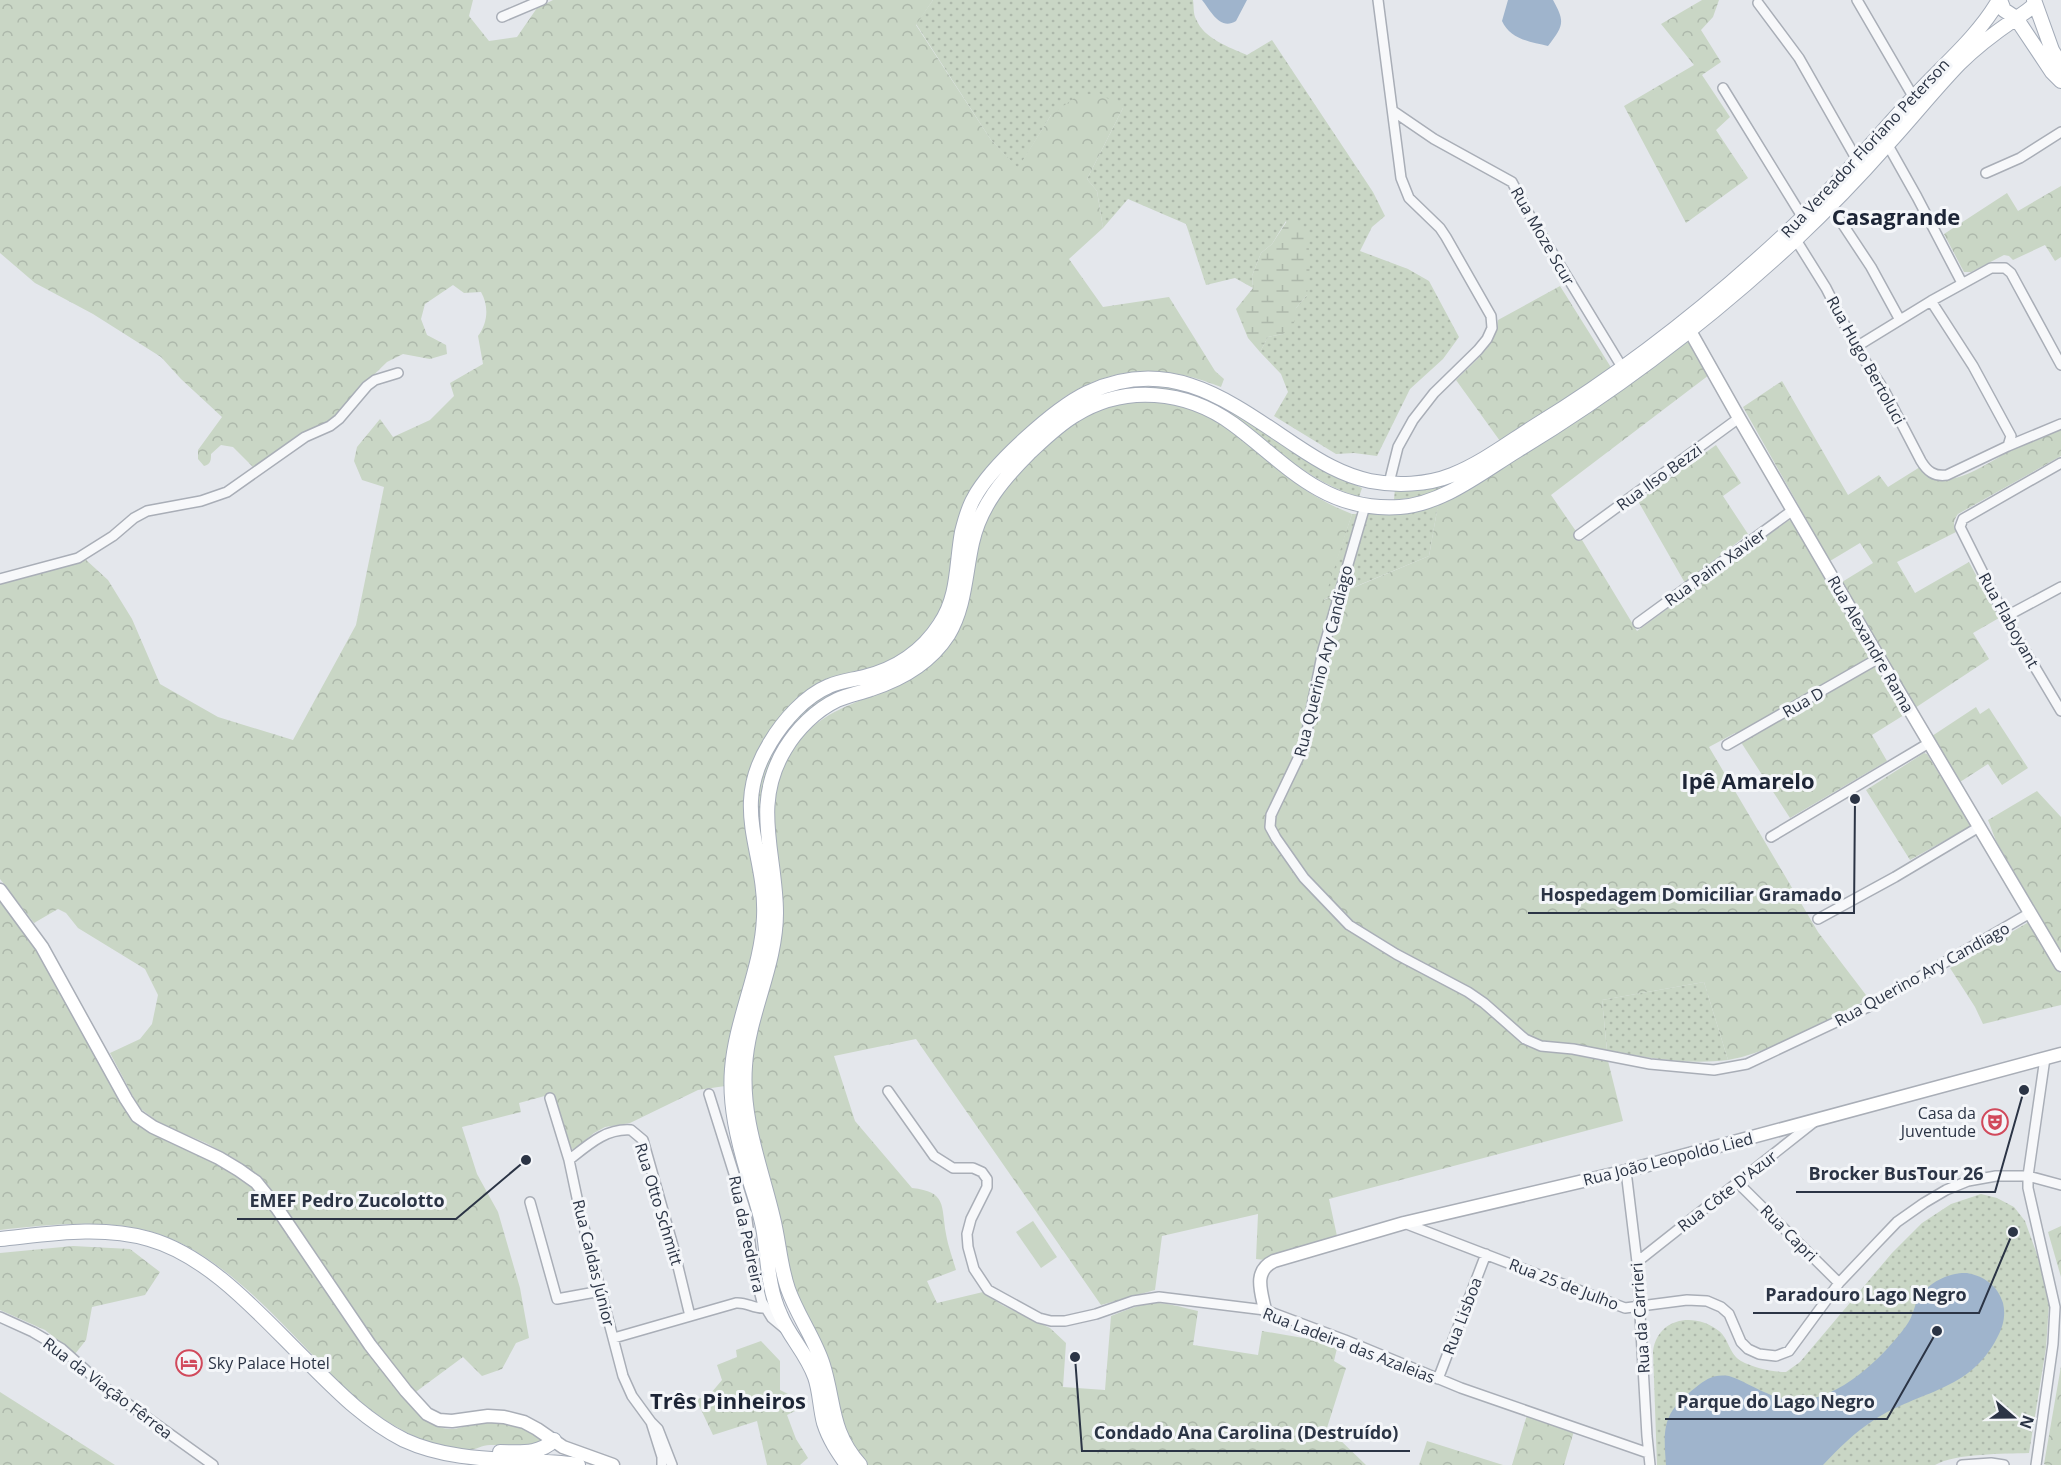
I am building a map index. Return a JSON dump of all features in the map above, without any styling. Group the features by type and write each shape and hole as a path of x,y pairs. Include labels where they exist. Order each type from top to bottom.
{"main road":[{"name":"Rua Vereador Floriano Peterson","path":"860,1465 841,1437 834,1420 821,1359 788,1291 779,1244 744,1107 746,1051 767,971 776,921 767,831 767,795 777,764 788,743 808,721 834,701 894,681 917,668 933,653 946,638 957,616 965,589 975,532 988,501 1020,462 1049,434 1060,424 1089,407 1141,393 1172,396 1188,401 1217,413 1317,488 1347,502 1386,508 1411,506 1451,491 1551,430 1796,240 1830,206 1914,98 1987,21 2000,0"},
{"path":"2000,0 2004,10 2016,18 2052,72 2061,81"},
{"name":"Rua Vereador Floriano Peterson","path":"1688,325 1803,218 1857,160 1884,139 1975,49 2016,18 2028,12 2034,3"},
{"path":"2034,3 2052,50 2061,65"},
{"name":"Rua Vereador Floriano Peterson","path":"847,1465 835,1448 825,1424 818,1383 805,1354 779,1313 760,1268 764,1234 733,1118 732,1071 735,1048 759,954 764,919 762,884 749,813 751,792 759,762 777,733 790,716 816,693 836,683 888,670 914,653 931,636 947,612 952,599 958,573 962,534 968,511 977,493 1002,462 1047,420 1074,400 1100,388 1134,380 1152,380 1197,387 1228,401 1321,462 1353,477 1389,483 1430,482 1455,474 1484,458 1626,373"},
{"path":"1365,506 1364,498 1371,481"},
{"path":"1386,508 1389,483"},
{"path":"0,1239 66,1232 97,1232 149,1239 168,1246 188,1257 227,1285 337,1391 388,1431 425,1449 472,1459 578,1465"},
{"path":"760,1268 774,1277 792,1321 802,1335 812,1341"},
{"path":"472,1459 491,1452 534,1451 547,1447 554,1440"},
{"path":"509,1461 530,1465"}],"street":[{"path":"502,17 542,0"},
{"path":"1378,0 1401,178 1409,198 1440,228 1446,237 1491,316 1492,328 1478,350 1434,393 1413,420 1398,447 1389,483"},
{"path":"1857,0 1914,98"},
{"path":"1758,3 1799,58 1857,160"},
{"path":"1723,88 1803,218"},
{"name":"Rua Moze Scur","path":"1393,111 1441,144 1512,182 1530,216 1626,373"},
{"path":"1986,173 2014,161 2061,132"},
{"path":"1884,139 1962,283"},
{"path":"1830,206 1871,267 1900,320"},
{"name":"Rua Hugo Bertoluci","path":"1796,240 1826,288 1856,347 1884,390 1926,469 1939,476 1947,476 2010,441"},
{"path":"1856,347 1990,268 2005,268 2011,273 2061,365"},
{"path":"1931,301 1973,366 2010,441 2061,424"},
{"name":"Rua Alexandre Rama","path":"1688,325 1792,510 2061,965"},
{"path":"0,579 78,558 147,511 201,501 227,492 305,437 330,426 375,380 398,373"},
{"name":"Rua Ilso Bezzi","path":"1579,535 1739,418"},
{"name":"Rua Flaboyant","path":"2061,464 1964,519 1960,527 2005,617 2061,711"},
{"name":"Rua Querino Ary Candiago","path":"1365,506 1323,650 1304,746 1271,815 1270,827 1304,878 1349,924 1396,954 1468,992 1525,1039 1541,1046 1573,1049 1650,1064 1714,1070 1747,1064 1868,1007 2030,914"},
{"name":"Rua Paim Xavier","path":"1638,623 1792,510"},
{"path":"2005,617 2061,587"},
{"name":"Rua D","path":"1727,746 1879,658"},
{"path":"1771,837 1929,743"},
{"path":"1818,919 1979,827"},
{"path":"0,890 42,947 137,1116 153,1127 219,1158 256,1182 277,1208 370,1345 415,1403 427,1414 439,1420 452,1421 488,1416 504,1417 531,1425 563,1447 613,1465"},
{"name":"Rua João Leopoldo Lied","path":"1264,1310 1261,1273 1266,1265 1274,1261 1404,1223 1626,1171 2061,1054"},
{"path":"2036,1465 2053,1344 2055,1307 2033,1213 2028,1176 2044,1058"},
{"name":"Rua Ladeira das Azaleias","path":"888,1090 934,1156 953,1168 973,1168 982,1172 987,1179 987,1187 971,1219 967,1234 974,1269 988,1290 1039,1318 1051,1322 1065,1321 1096,1314 1133,1301 1159,1297 1264,1310 1345,1340 1438,1379 1648,1454"},
{"name":"Rua da Pedreira","path":"709,1094 746,1212 760,1268 764,1308 772,1318 789,1331"},
{"name":"Rua Caldas Júnior","path":"550,1098 569,1160 623,1376 632,1396 658,1429 667,1461"},
{"name":"Rua Côte D'Azur","path":"1637,1262 1816,1120"},
{"name":"Rua Otto Schmitt","path":"569,1160 608,1133 631,1130 643,1140 690,1316"},
{"name":"Rua da Carrieri","path":"1626,1171 1637,1262 1650,1465"},
{"name":"Rua 25 de Julho","path":"1404,1223 1625,1308 1687,1300 1707,1301 1721,1307 1729,1314 1741,1342 1748,1349 1759,1354 1776,1356 1789,1351 1839,1283 1897,1222 1924,1203 1968,1181 1996,1176 2028,1176 2061,1185"},
{"name":"Rua Capri","path":"1738,1183 1839,1283"},
{"path":"530,1202 557,1299 601,1291"},
{"name":"Rua Lisboa","path":"1438,1379 1486,1254"},
{"path":"614,1338 736,1303 747,1303 759,1309 764,1308"},
{"name":"Rua da Viação Fêrrea","path":"0,1317 33,1332 62,1349 106,1389 213,1465"},
{"path":"1962,1465 1991,1463 2004,1465"}],"green space":[{"path":"0,0 473,0 469,16 489,41 517,37 537,8 553,0 933,0 916,25 991,140 1018,168 1051,115 1077,96 1099,93 1123,108 1087,179 1097,191 1103,228 1069,259 1103,307 1169,297 1215,371 1224,379 1221,387 1181,375 1161,372 1123,373 1085,386 1053,405 994,462 968,496 963,506 945,597 938,613 915,644 879,666 830,680 752,766 745,793 744,811 745,828 759,894 759,923 727,1052 725,1086 698,1090 630,1123 605,1127 573,1150 569,1145 552,1094 519,1103 521,1112 462,1127 477,1174 498,1212 520,1288 529,1338 516,1343 502,1369 482,1376 463,1357 413,1394 262,1181 235,1159 206,1143 161,1124 141,1109 136,1102 110,1053 140,1039 152,1024 158,995 145,969 78,928 66,913 58,909 34,923 0,879 0,582 85,559 108,580 132,619 160,684 218,717 293,740 356,625 384,487 362,480 354,461 357,447 380,419 393,437 430,420 454,396 450,383 483,364 478,336 485,320 484,297 481,292 464,293 453,285 425,304 421,319 427,335 446,345 447,354 430,359 403,354 387,362 351,397 331,421 295,438 254,468 233,447 221,445 211,454 211,460 204,466 198,459 198,450 222,417 161,357 93,314 35,283 0,253"},
{"path":"933,0 1193,0 1194,15 1200,26 1211,37 1225,45 1247,55 1272,40 1373,192 1385,216 1372,227 1360,251 1408,269 1429,281 1459,337 1443,359 1410,389 1377,456 1354,453 1336,454 1274,416 1288,392 1281,374 1260,352 1268,337 1283,334 1296,308 1307,295 1286,221 1272,244 1261,253 1252,276 1253,288 1235,278 1206,285 1186,224 1128,199 1103,228 1097,191 1087,179 1123,108 1051,115 1018,169 991,140 916,24"},
{"path":"1702,0 1719,0 1713,17 1701,30 1721,62 1702,75 1730,117 1716,130 1748,178 1686,223 1624,106 1694,65 1661,24"},
{"path":"2061,186 2061,257 2055,261 2045,245 2013,260 2004,255 1971,272 1964,272 1944,234 2007,193 2018,211"},
{"path":"1296,220 1303,226 1308,237 1310,264 1307,295 1296,308 1294,323 1283,334 1268,337 1260,352 1248,338 1236,309 1253,288 1252,276 1261,253 1272,244 1287,221"},
{"path":"1560,286 1612,369 1500,441 1456,380 1489,346 1498,320"},
{"path":"1687,341 1691,342 1709,375 1551,495 1582,540 1637,631 1789,520 1794,522 1904,715 1872,735 1887,761 1790,818 1735,733 1709,747 1818,932 1869,999 1782,1043 1728,1060 1704,982 1602,1000 1608,1061 1623,1121 1329,1199 1337,1236 1265,1260 1256,1259 1258,1214 1162,1236 1155,1290 1101,1305 916,1039 834,1056 855,1121 912,1188 931,1193 940,1202 956,1270 927,1281 937,1303 983,1292 1002,1305 1050,1328 1066,1343 1063,1387 1105,1390 1111,1316 1146,1304 1159,1303 1198,1311 1193,1345 1258,1355 1262,1331 1338,1344 1334,1361 1346,1368 1326,1431 1338,1438 1366,1465 867,1465 841,1422 831,1367 825,1350 803,1311 793,1287 779,1221 754,1127 749,1093 775,792 782,769 797,743 816,724 838,710 909,679 930,665 949,645 962,620 981,538 996,502 1010,482 1040,451 1057,436 1095,413 1114,405 1154,401 1168,401 1199,411 1230,429 1304,489 1352,514 1324,600 1429,556 1438,505 1524,455 1584,416"},
{"path":"1782,381 1848,495 1879,475 1888,487 1920,467 1930,476 1953,479 2061,429 2061,456 1958,514 1954,523 1956,532 1897,562 1915,593 1969,562 1999,618 1973,633 1989,659 1915,708 1842,582 1873,563 1860,543 1830,561 1743,407"},
{"path":"1137,386 1178,388 1207,396 1243,416 1328,473 1362,488 1359,497 1333,487 1309,473 1230,414 1207,401 1164,390 1141,389 1112,392 1092,399 1056,422 991,487 973,521 956,602 951,615 940,636 927,651 913,664 897,673 841,692 821,703 809,712 788,736 774,759 766,781 762,803 771,917 766,955 742,1048 738,1084 742,1119 771,1226 779,1278 784,1292 771,1267 766,1218 737,1113 736,1080 739,1051 766,944 767,885 756,815 761,773 780,737 812,703 834,689 873,681 892,674 917,658 927,648 945,624 957,597 967,532 973,511 980,498 1018,453 1049,425 1076,406 1091,399 1106,393"},
{"path":"1558,420 1442,490 1418,497 1394,500 1395,488 1449,484"},
{"path":"1716,445 1741,483 1723,496 1748,534 1685,583 1638,501"},
{"path":"1438,505 1429,556 1323,600 1352,514 1416,510"},
{"path":"1976,707 1980,714 1989,708 2028,768 2002,785 1988,764 1960,782 1932,736"},
{"path":"1924,753 1927,754 1970,824 1969,827 1910,860 1866,790"},
{"path":"2037,791 2061,817 2061,952 1996,841 1988,820"},
{"path":"0,899 26,932 128,1115 157,1136 222,1166 252,1187 278,1218 324,1288 414,1410 436,1426 444,1428 459,1428 491,1421 506,1422 526,1428 545,1440 524,1446 487,1445 468,1450 453,1449 423,1440 394,1426 356,1398 282,1323 228,1274 199,1254 169,1238 136,1228 103,1224 50,1225 0,1230"},
{"path":"2027,923 2031,924 2061,974 2061,1005 1983,1024 1950,968"},
{"path":"1704,982 1728,1060 1683,1061 1607,1050 1602,1000"},
{"path":"1981,1194 1997,1198 2014,1207 2025,1221 2043,1271 2049,1304 2046,1348 2029,1453 1967,1456 1935,1465 1657,1465 1653,1351 1662,1331 1679,1321 1699,1321 1719,1331 1741,1361 1763,1369 1786,1372 1800,1362 1892,1253 1922,1223 1951,1204"},
{"path":"1033,1221 1057,1257 1041,1268 1016,1232"},
{"path":"2061,1226 2061,1277 2048,1232"},
{"path":"73,1246 130,1249 160,1272 145,1295 92,1307 86,1340 75,1354 45,1330 0,1310 0,1253"},
{"path":"761,1341 780,1361 780,1390 796,1398 797,1410 787,1415 796,1439 808,1458 800,1465 767,1465 757,1421 713,1435 696,1399 706,1399 722,1380 717,1365 737,1357 736,1350"},
{"path":"2061,1366 2061,1465 2046,1465 2044,1464"},
{"path":"0,1392 115,1465 0,1465"},
{"path":"1527,1415 1574,1431 1564,1465 1512,1465"},
{"path":"1427,1441 1503,1465 1419,1465"}],"water":[{"path":"1202,0 1247,0 1236,21 1225,23 1216,18"},
{"path":"1508,0 1553,0 1560,14 1561,23 1548,46 1521,39 1510,32 1502,21"},
{"path":"1967,1273 1985,1279 1994,1287 2003,1303 2004,1317 1999,1334 1986,1356 1958,1380 1874,1420 1847,1441 1823,1465 1666,1465 1667,1421 1684,1397 1703,1382 1710,1378 1729,1376 1784,1399 1802,1400 1819,1397 1853,1379 1883,1353 1906,1326 1919,1297 1928,1287 1947,1276"}],"place":[{"name":"Hospedagem Domiciliar Gramado","path":"1855,799"},
{"name":"Brocker BusTour 26","path":"2024,1090"},
{"name":"Casa da Juventude","path":"1995,1122"},
{"name":"EMEF Pedro Zucolotto","path":"526,1160"},
{"name":"Paradouro Lago Negro","path":"2013,1232"},
{"name":"Parque do Lago Negro","path":"1937,1331"},
{"name":"Condado Ana Carolina (Destruído)","path":"1075,1357"},
{"name":"Sky Palace Hotel","path":"189,1363"}],"district":[{"name":"Casagrande","path":"1896,216"},
{"name":"Ipê Amarelo","path":"1748,780"},
{"name":"Três Pinheiros","path":"728,1400"}]}
